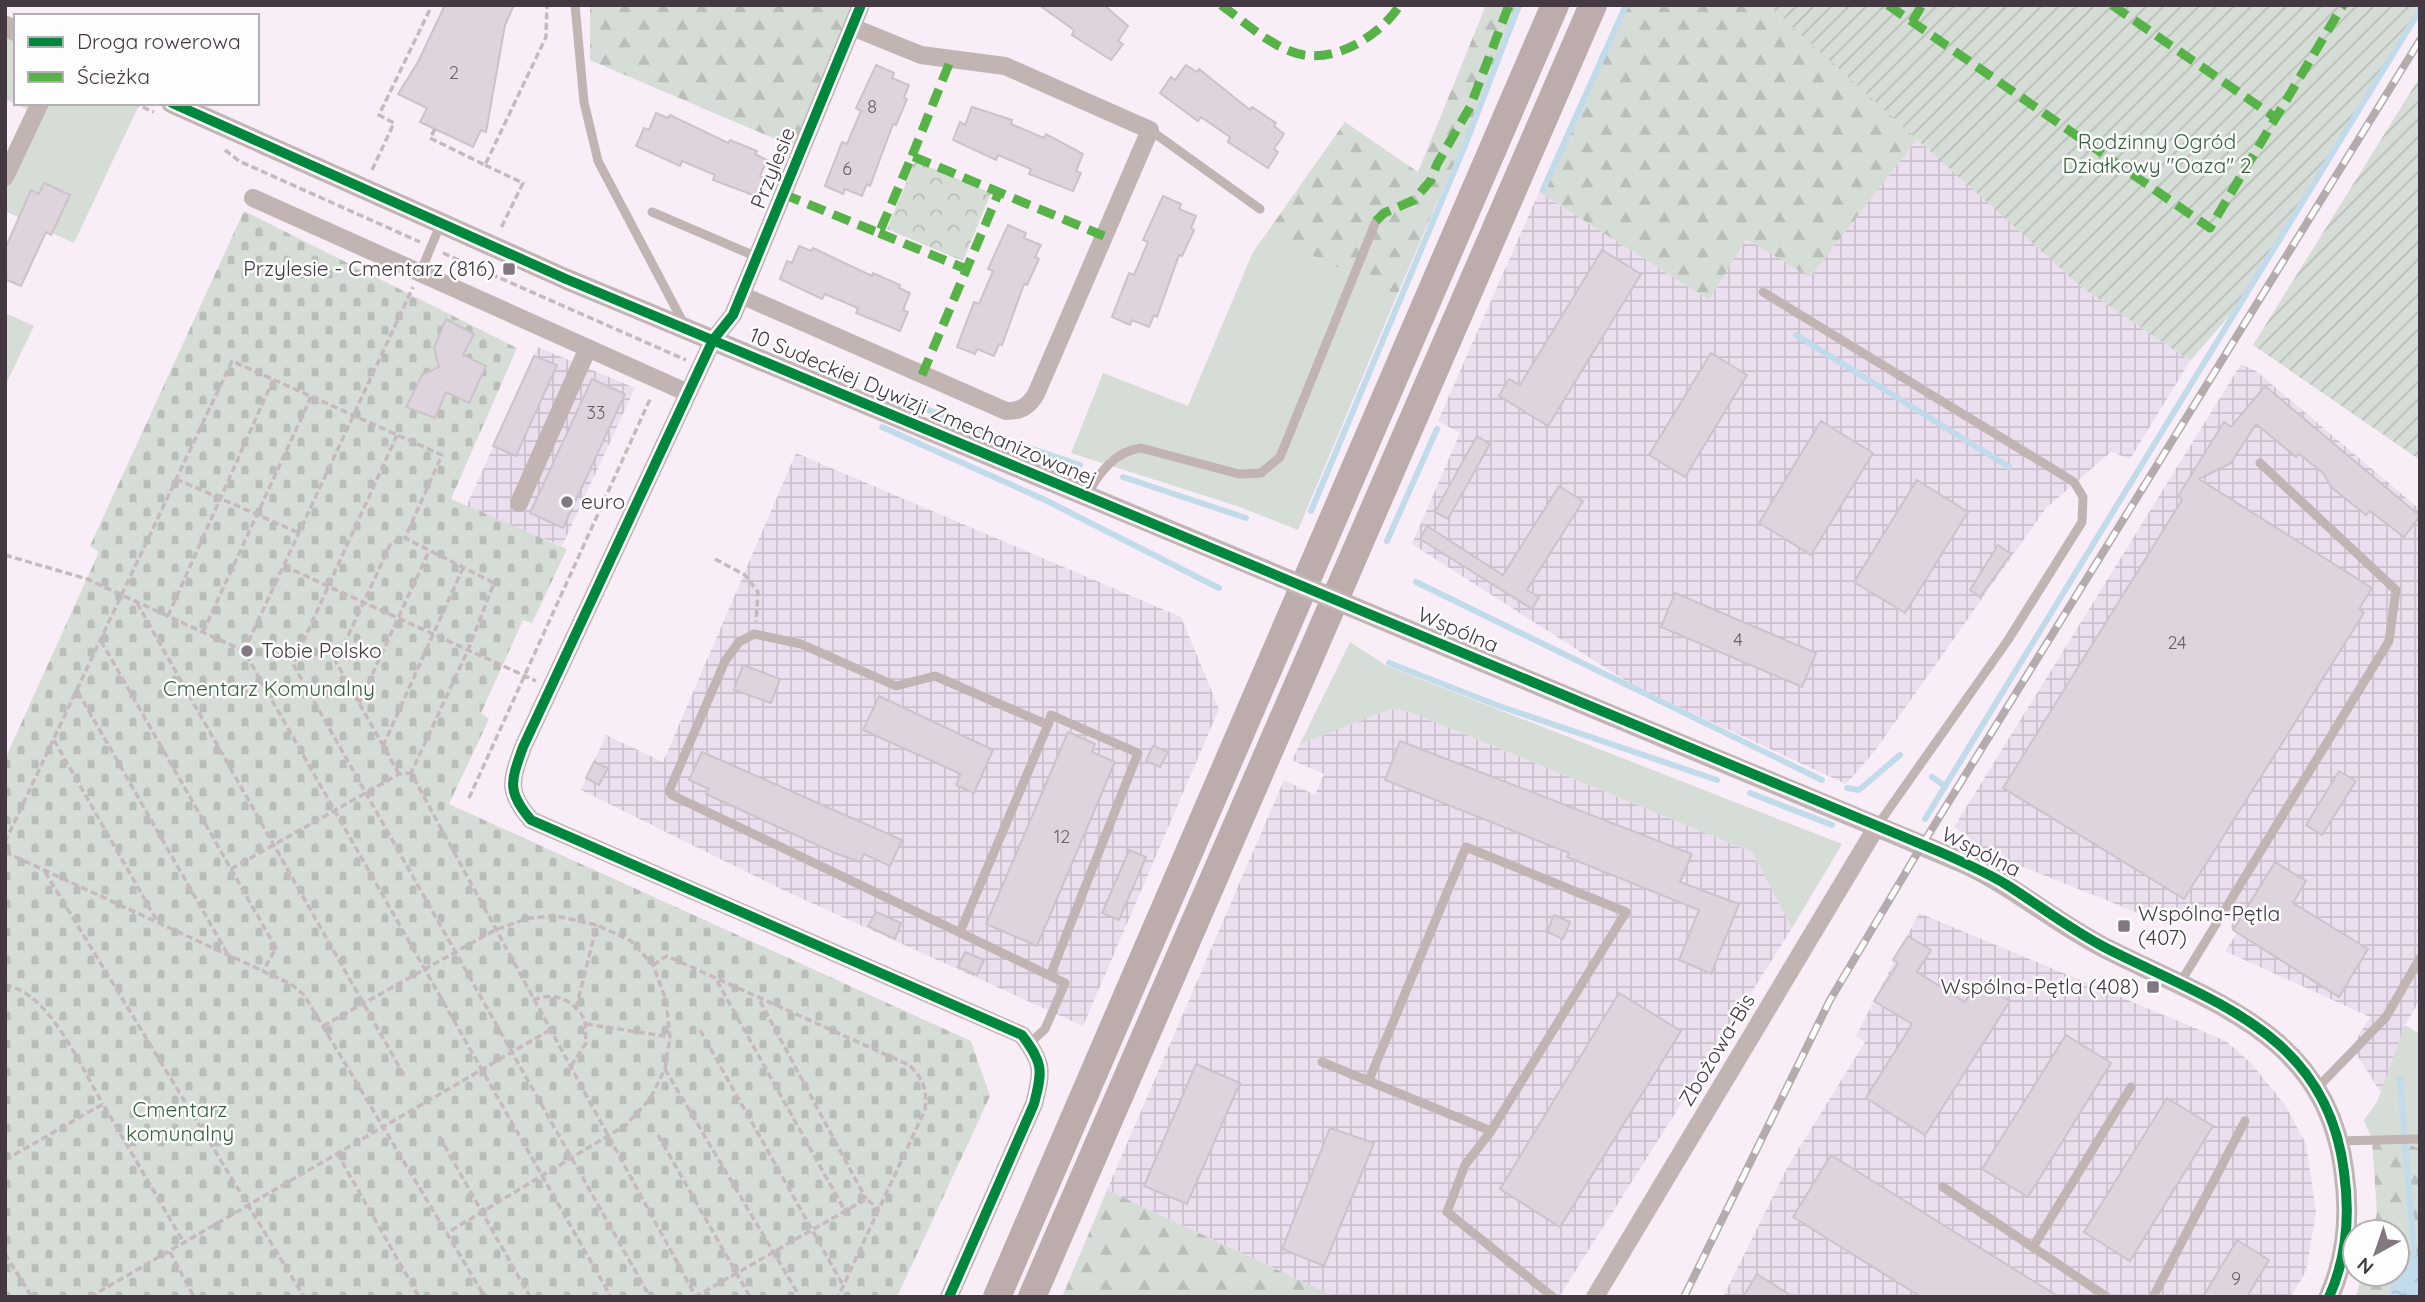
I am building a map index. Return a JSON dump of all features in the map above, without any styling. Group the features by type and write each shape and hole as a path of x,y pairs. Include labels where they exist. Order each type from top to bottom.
{"main road":[{"path":"996,1297 1555,5"},
{"path":"1032,1297 1593,5"}],"street":[{"name":"Przylesie","path":"860,5 733,315 713,340 551,687 511,780 516,803 531,820 1011,1030 1022,1035 1029,1044"},
{"path":"741,295 1006,411 1017,411 1025,407 1036,394 1150,130 1004,66 920,55 852,27"},
{"path":"5,177 39,105"},
{"name":"10 Sudeckiej Dywizji Zmechanizowanej","path":"165,109 1392,624"},
{"path":"253,198 688,393"},
{"path":"519,503 588,348"},
{"name":"Wspólna","path":"1392,624 1985,873 2081,934 2242,1015 2265,1031 2295,1059 2317,1088 2338,1141 2348,1209 2339,1270 2329,1297"},
{"name":"Zbożowa-Bis","path":"1595,1297 1877,826"},
{"path":"949,1297 1034,1104 1041,1078 1040,1062 1029,1044"}],"lane":[{"path":"575,5 584,102 598,161 686,329"},
{"path":"1150,130 1260,209"},
{"path":"652,212 757,257"},
{"path":"1086,496 1096,479 1127,450 1141,448 1239,474 1261,473 1280,457 1376,221"},
{"path":"420,273 441,223"},
{"path":"1763,292 2074,482 2083,497 2082,522 2008,640 1877,826"},
{"path":"2180,983 2389,640 2391,628 2396,590 2260,463"},
{"path":"1029,1044 1045,1029 1065,983 669,792 725,661 739,642 754,634 801,644 896,686 935,676 1048,725"},
{"path":"961,932 1051,715 1138,753 1050,976"},
{"path":"1369,1080 1466,847 1626,912 1491,1130 1465,1165 1447,1212 1553,1297"},
{"path":"2317,1088 2386,1017 2420,958"},
{"path":"1322,1062 1491,1130"},
{"path":"2033,1247 2131,1087"},
{"path":"2153,1297 2245,1121"},
{"path":"2338,1141 2417,1139"},
{"path":"1943,1186 2107,1297"}],"path":[{"path":"367,182 394,123 379,115 432,5"},
{"path":"485,165 546,37 547,5"},
{"path":"144,105 165,109"},
{"path":"435,129 430,138 523,183 496,238"},
{"path":"219,145 239,160 690,362"},
{"path":"244,651 420,273"},
{"path":"469,798 670,353"},
{"path":"5,842 232,361 442,455 405,538 391,543 336,662 399,774"},
{"path":"167,616 273,380"},
{"path":"203,632 311,397"},
{"path":"397,435 293,664 650,1297"},
{"path":"176,478 299,533"},
{"path":"405,538 494,583 468,650 411,773"},
{"path":"359,703 429,551"},
{"path":"5,555 87,579 244,651 611,1297"},
{"path":"715,559 745,575 758,592 754,634"},
{"path":"284,566 551,687"},
{"path":"383,746 463,568"},
{"path":"136,601 405,1076"},
{"path":"100,640 276,948 263,971"},
{"path":"78,692 228,955"},
{"path":"54,740 157,921"},
{"path":"231,869 399,774 411,773"},
{"path":"411,773 696,1297 866,1199"},
{"path":"5,852 291,984 304,995 485,1297"},
{"path":"44,870 304,1297"},
{"path":"323,1026 514,921 543,916 597,925 631,941 653,965 666,1000 670,1037 665,1069 650,1099 635,1118 608,1136 447,1233"},
{"path":"576,1008 597,925"},
{"path":"653,965 667,956 909,1065 921,1076 927,1095 925,1110 838,1297"},
{"path":"716,979 845,1212"},
{"path":"5,985 27,992 44,1006 184,1243"},
{"path":"533,1000 557,996 576,1008 586,1024 586,1043 570,1068"},
{"path":"760,999 866,1199 879,1209"},
{"path":"586,1024 670,1037"},
{"path":"90,1297 550,1030"},
{"path":"700,1030 843,1286"},
{"path":"665,1069 800,1297"},
{"path":"5,1160 103,1104"},
{"path":"657,1135 750,1297"},
{"path":"439,1136 530,1297"},
{"path":"337,1153 419,1297"},
{"path":"170,1252 194,1297"},
{"path":"5,1254 32,1297"}],"shaded area":[{"path":"1918,138 2080,286 2190,361 2130,459 2111,452 2046,508 1874,752 1846,784 1634,686 1412,544 1460,433 1438,421 1539,192 1709,300 1746,238 1810,276"},
{"path":"538,347 635,388 562,546 466,507"},
{"path":"2241,364 2256,371 2417,507 2420,504 2420,1000 2405,1025 2381,1093 2352,1047 2370,1017 2225,951 2237,933 2230,928 2234,920 2213,906 2168,925 1966,844 1969,836 1954,827"},
{"path":"796,453 1181,617 1219,709 1083,1026 783,890 581,790 606,735 663,762"},
{"path":"1391,709 1410,712 1752,852 1792,928 1559,1297 1336,1297 1107,1190 1284,780 1315,795 1324,774 1292,760 1300,744"},
{"path":"1919,913 2226,1041 2251,1063 2285,1105 2306,1144 2316,1212 2306,1271 2291,1297 1723,1297 1788,1166 1865,1042 1856,1036"}],"green space":[{"path":"590,5 861,5 801,150 590,60"},
{"path":"1486,5 1523,5 1397,295 1266,234 1345,122 1418,172"},
{"path":"1624,5 1768,5 1918,138 1810,277 1746,239 1709,300 1539,192"},
{"name":"Rodzinny Ogród Działkowy \"Oaza\" 2","path":"1768,5 2420,5 2242,301 2190,361 2080,286"},
{"path":"5,32 14,35 14,103 5,99"},
{"path":"2420,77 2420,460 2253,345"},
{"path":"18,105 139,105 74,243 5,211 5,177 35,113"},
{"path":"915,161 991,193 963,261 887,229"},
{"name":"Cmentarz Komunalny","path":"244,211 517,348 451,499 567,549 532,623 523,620 481,713 489,719 449,804 971,1041 990,1096 897,1297 5,1297 5,759 99,552 90,546"},
{"path":"1266,234 1397,295 1298,530 1237,506 1071,453 1103,373 1188,406 1253,252"},
{"path":"5,313 34,326 5,386"},
{"path":"1350,642 1387,666 1842,844 1792,928 1752,852 1410,712 1391,709 1300,744"},
{"path":"2405,1025 2420,1034 2420,1149 2400,1140 2372,1140 2364,1120 2377,1102"},
{"path":"2372,1140 2400,1140 2420,1149 2420,1297 2356,1297 2358,1288 2411,1288 2411,1218 2376,1218"},
{"path":"1107,1190 1336,1297 1062,1297"}],"water":[{"path":"2420,1252 2420,1297 2389,1297 2391,1288 2411,1288 2411,1257"}],"building":[{"path":"445,5 514,5 505,25 486,132 481,130 473,147 420,122 427,108 398,94 418,62"},
{"path":"1039,5 1104,5 1128,26 1118,41 1123,44 1111,60 1072,35 1074,30"},
{"path":"876,65 894,73 892,78 909,85 904,97 907,99 896,125 893,124 870,186 867,184 862,196 845,189 843,194 825,186 842,142 847,144 861,111 856,108"},
{"path":"1186,65 1197,72 1199,69 1250,110 1252,107 1276,123 1274,126 1284,134 1274,149 1278,152 1268,168 1228,142 1230,137 1201,117 1198,121 1160,93 1171,77 1175,80"},
{"path":"972,107 1012,120 1011,124 1044,138 1046,134 1083,154 1076,171 1081,173 1073,191 1029,174 1031,169 998,155 996,160 953,140 960,122 965,125"},
{"path":"656,113 668,118 670,115 728,143 730,140 757,151 755,154 767,160 760,176 765,179 758,197 713,180 715,175 682,161 680,166 636,146 644,128 649,130"},
{"path":"44,183 70,195 51,235 46,232 21,286 5,279 5,249 31,190 39,194"},
{"path":"1163,196 1181,204 1179,209 1196,216 1191,228 1194,230 1182,256 1179,255 1157,317 1154,315 1149,327 1132,320 1130,325 1112,317 1129,273 1134,275 1148,242 1143,240"},
{"path":"1008,225 1026,233 1024,238 1041,245 1035,257 1039,259 1027,285 1024,284 1002,345 999,344 994,356 977,349 975,354 957,347 974,302 979,304 993,271 988,269"},
{"path":"799,246 811,251 813,248 872,276 873,273 900,285 899,288 910,293 903,310 908,312 900,331 856,313 858,308 825,294 822,299 780,279 787,261 792,263"},
{"path":"1602,250 1641,274 1548,426 1499,396 1509,379 1520,385"},
{"path":"446,319 474,334 463,355 486,366 469,403 446,392 435,418 406,407 422,375 439,367 434,348"},
{"path":"1711,353 1747,375 1685,477 1649,455"},
{"path":"534,356 557,365 516,456 493,446"},
{"path":"592,379 625,394 563,528 530,513"},
{"path":"2265,386 2420,516 2404,537 2370,511 2366,515 2331,487 2323,473 2299,454 2296,457 2256,424 2231,463 2199,479 2372,588 2359,609 2364,613 2184,899 2003,788 2182,500 2178,496 2224,422 2231,427"},
{"path":"1821,421 1873,453 1811,555 1759,523"},
{"path":"1477,436 1490,444 1448,519 1435,512"},
{"path":"1917,480 1968,512 1905,613 1854,582"},
{"path":"1559,486 1583,501 1527,590 1539,597 1532,609 1420,539 1427,526 1503,575"},
{"path":"1998,545 2011,554 1980,597 1970,590"},
{"path":"1675,593 1816,653 1802,687 1661,627"},
{"path":"743,665 780,679 771,703 734,690"},
{"path":"879,696 993,750 974,793 956,785 961,774 863,730"},
{"path":"1068,732 1095,744 1092,752 1115,762 1037,946 986,924"},
{"path":"1400,741 1692,854 1680,882 1739,904 1711,974 1679,960 1699,910 1567,857 1569,853 1385,780"},
{"path":"1153,746 1168,752 1160,767 1146,761"},
{"path":"702,752 902,840 890,866 864,854 860,862 837,854 706,794 709,789 689,780"},
{"path":"594,762 608,768 599,785 586,778"},
{"path":"2339,771 2356,781 2322,835 2306,825"},
{"path":"1129,850 1146,857 1119,920 1102,913"},
{"path":"2275,862 2306,881 2293,903 2368,949 2339,997 2233,930"},
{"path":"876,912 901,923 895,939 868,926"},
{"path":"1554,915 1570,922 1563,939 1547,932"},
{"path":"1908,936 1931,950 1917,972 1965,1002 1978,981 2010,1001 1925,1135 1866,1098 1912,1024 1874,1001 1898,963 1893,960"},
{"path":"965,952 984,960 977,975 958,967"},
{"path":"1619,993 1681,1031 1560,1227 1500,1189"},
{"path":"2066,1035 2111,1063 2028,1197 1982,1169"},
{"path":"1196,1064 1240,1083 1187,1204 1144,1186"},
{"path":"2167,1098 2213,1126 2130,1261 2084,1232"},
{"path":"1330,1128 1374,1143 1324,1266 1282,1249"},
{"path":"1831,1155 2059,1297 1921,1297 1793,1217"},
{"path":"2237,1240 2269,1260 2247,1297 2203,1297"},
{"path":"1757,1274 1793,1297 1743,1297"}],"waterway":[{"path":"1311,511 1466,143 1519,5"},
{"path":"1543,190 1626,5"},
{"path":"1925,819 2420,10"},
{"path":"1796,335 2009,467"},
{"path":"893,396 1005,440 1080,465"},
{"path":"882,427 1043,499 1219,588"},
{"path":"1387,541 1437,429"},
{"path":"1123,477 1246,518"},
{"path":"1416,582 1822,780"},
{"path":"1389,663 1499,706 1717,780"},
{"path":"1847,788 1859,790 1900,755"},
{"path":"1932,777 1945,786"},
{"path":"1750,793 1832,825"},
{"path":"2400,1078 2414,1253"}],"railway":[{"path":"1684,1297 1830,1000 1922,845 2420,40"}],"marked path":[{"path":"1221,5 1282,47 1304,55 1318,56 1332,54 1359,43 1382,25 1400,5"},
{"path":"1376,221 1384,213 1414,200 1431,180 1437,164 1470,107 1509,5"},
{"path":"1888,5 2210,228 2343,5"},
{"path":"1912,22 1922,5"},
{"path":"2112,5 2276,118"},
{"path":"912,156 951,59"},
{"path":"783,194 879,233 912,156 1104,236"},
{"path":"922,375 999,192"},
{"path":"879,233 966,269"}],"cycle path":[{"path":"861,5 733,315 713,340 523,747 513,785 518,801 531,820 1022,1035 1034,1053 1039,1067 1039,1083 1034,1104 949,1297"},
{"path":"176,105 566,279 1940,852 1999,880 2093,941 2186,986 2258,1028 2289,1054 2315,1086 2333,1125 2346,1188 2346,1235 2340,1266 2329,1297"}],"place":[{"name":"Przylesie - Cmentarz (816)","path":"509,269"},
{"name":"euro","path":"567,502"},
{"name":"Tobie Polsko","path":"247,651"},
{"name":"Wspólna-Pętla (407)","path":"2124,926"},
{"name":"Wspólna-Pętla (408)","path":"2153,987"}],"park label":[{"name":"Cmentarz komunalny","path":"180,1122"}]}
